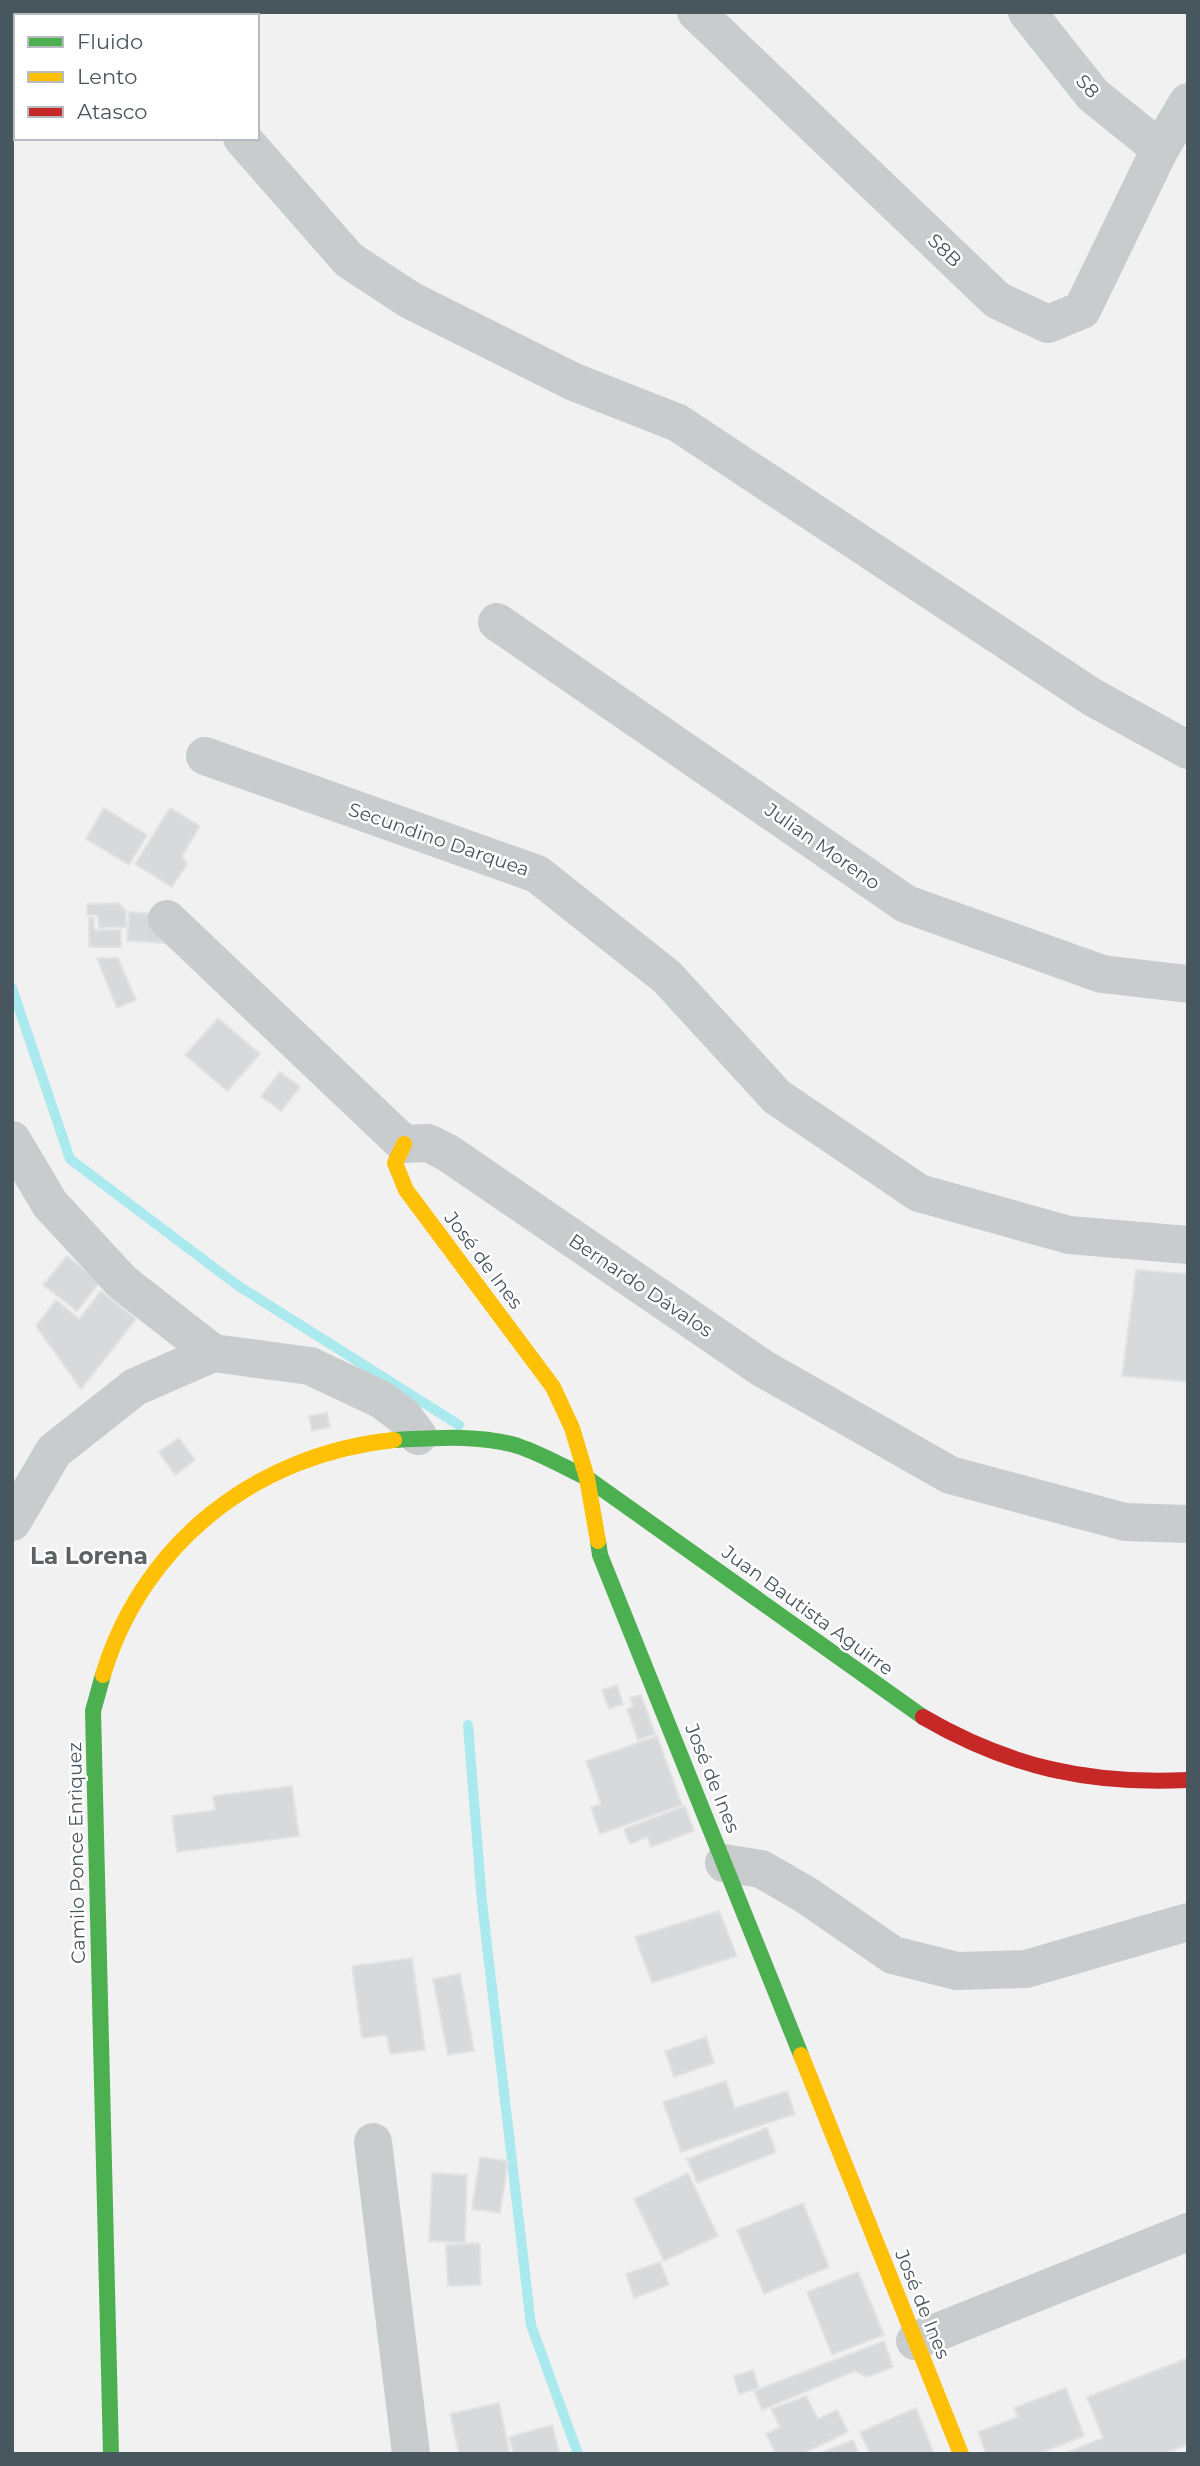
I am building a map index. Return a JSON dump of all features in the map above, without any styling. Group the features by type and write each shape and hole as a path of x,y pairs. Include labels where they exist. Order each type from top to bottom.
{"main road":[{"name":"José de Ines","path":"404,1144 395,1163 406,1190 553,1387 572,1428 587,1478 600,1555 961,2454"},
{"name":"Juan Bautista Aguirre","path":"418,1436 495,1441 534,1452 587,1478 894,1699 971,1744 1011,1759 1055,1770 1113,1779 1188,1780"},
{"name":"Camilo Ponce Enrìquez","path":"111,2454 93,1711 107,1657 133,1601 164,1557 194,1526 263,1478 303,1460 335,1450 418,1436"}],"street":[{"name":"S8B","path":"696,12 997,300 1048,324 1082,310 1160,149 1188,102"},
{"name":"S8","path":"1027,12 1093,95 1160,149"},
{"path":"244,140 349,260 410,300 574,383 678,423 1092,696 1188,750"},
{"name":"Julian Moreno","path":"497,622 906,904 1102,974 1188,984"},
{"name":"Secundino Darquea","path":"205,756 537,874 667,977 777,1097 919,1193 1069,1235 1188,1245"},
{"path":"167,919 404,1144"},
{"path":"12,1140 50,1204 122,1282 214,1353 310,1366 382,1400 404,1417 418,1436"},
{"name":"Bernardo Dávalos","path":"404,1144 428,1143 448,1153 762,1368 950,1475 1125,1522 1188,1524"},
{"path":"12,1522 54,1451 135,1387 214,1353"},
{"path":"724,1863 761,1869 806,1895 893,1955 957,1972 1026,1969 1188,1922"},
{"path":"373,2141 411,2454"},
{"path":"915,2341 1188,2232"}],"building":[{"path":"104,808 147,835 129,865 86,839"},
{"path":"170,808 200,826 182,856 187,864 172,887 135,864"},
{"path":"119,903 126,911 126,927 99,928 98,915 87,915 87,904"},
{"path":"129,912 166,914 165,943 127,941"},
{"path":"89,918 94,918 94,930 121,930 121,947 89,947"},
{"path":"97,958 118,958 136,1000 117,1008"},
{"path":"218,1018 260,1054 227,1091 185,1055"},
{"path":"280,1072 300,1087 281,1111 261,1096"},
{"path":"67,1256 100,1282 77,1311 43,1285"},
{"path":"1136,1270 1188,1274 1188,1382 1122,1376"},
{"path":"101,1291 136,1319 81,1389 36,1326 56,1300 79,1319"},
{"path":"327,1413 330,1427 312,1431 309,1416"},
{"path":"179,1438 195,1460 175,1475 159,1452"},
{"path":"617,1685 623,1704 609,1709 602,1690"},
{"path":"641,1695 655,1734 638,1740 627,1709 633,1707 630,1698"},
{"path":"657,1736 682,1805 600,1834 591,1807 601,1804 586,1761"},
{"path":"292,1786 299,1836 177,1852 172,1816 215,1810 213,1796"},
{"path":"685,1806 694,1831 651,1847 647,1837 630,1844 624,1829"},
{"path":"719,1911 737,1956 652,1983 635,1937"},
{"path":"412,1958 425,2050 390,2054 387,2035 362,2038 352,1966"},
{"path":"460,1974 474,2051 448,2055 433,1979"},
{"path":"706,2037 714,2063 674,2077 665,2051"},
{"path":"726,2081 735,2108 787,2091 795,2114 681,2152 663,2102"},
{"path":"767,2128 776,2152 697,2183 687,2159"},
{"path":"480,2157 508,2161 500,2213 472,2209"},
{"path":"432,2173 467,2175 465,2243 429,2241"},
{"path":"688,2173 718,2236 664,2261 634,2199"},
{"path":"803,2203 829,2267 764,2294 737,2230"},
{"path":"480,2243 481,2285 448,2286 446,2245"},
{"path":"660,2262 669,2285 634,2298 626,2274"},
{"path":"858,2272 884,2335 832,2355 807,2292"},
{"path":"884,2341 893,2367 867,2377 855,2371 762,2410 754,2391"},
{"path":"1188,2358 1188,2444 1164,2454 1063,2454 1103,2438 1087,2397"},
{"path":"753,2370 759,2388 739,2394 734,2376"},
{"path":"1066,2388 1084,2436 1038,2454 986,2454 978,2432 1018,2417 1014,2408"},
{"path":"806,2396 818,2419 837,2410 848,2432 802,2454 776,2454 766,2434 780,2427 771,2409"},
{"path":"499,2403 510,2454 459,2454 450,2414"},
{"path":"916,2408 934,2454 870,2454 860,2432"},
{"path":"552,2425 560,2454 514,2454 509,2437"},
{"path":"853,2440 859,2454 818,2454"}],"waterway":[{"path":"12,988 70,1159 237,1285 459,1425"},
{"path":"468,1725 482,1902 531,2325 578,2454"}],"traffic: fast":[{"path":"394,1440 456,1438 503,1442 536,1453 587,1478 923,1717"},
{"path":"598,1541 600,1555 801,2055"},
{"path":"103,1675 93,1711 111,2454"}],"traffic: slow":[{"path":"404,1144 395,1163 406,1190 553,1387 572,1428 587,1478 598,1541"},
{"path":"103,1675 121,1628 146,1585 176,1546 212,1513 252,1486 296,1464 344,1449 394,1440"},
{"path":"801,2055 961,2454"}],"traffic: jam":[{"path":"923,1717 987,1749 1051,1769 1117,1779 1188,1780"}],"district":[{"name":"La Lorena","path":"89,1556"}]}
